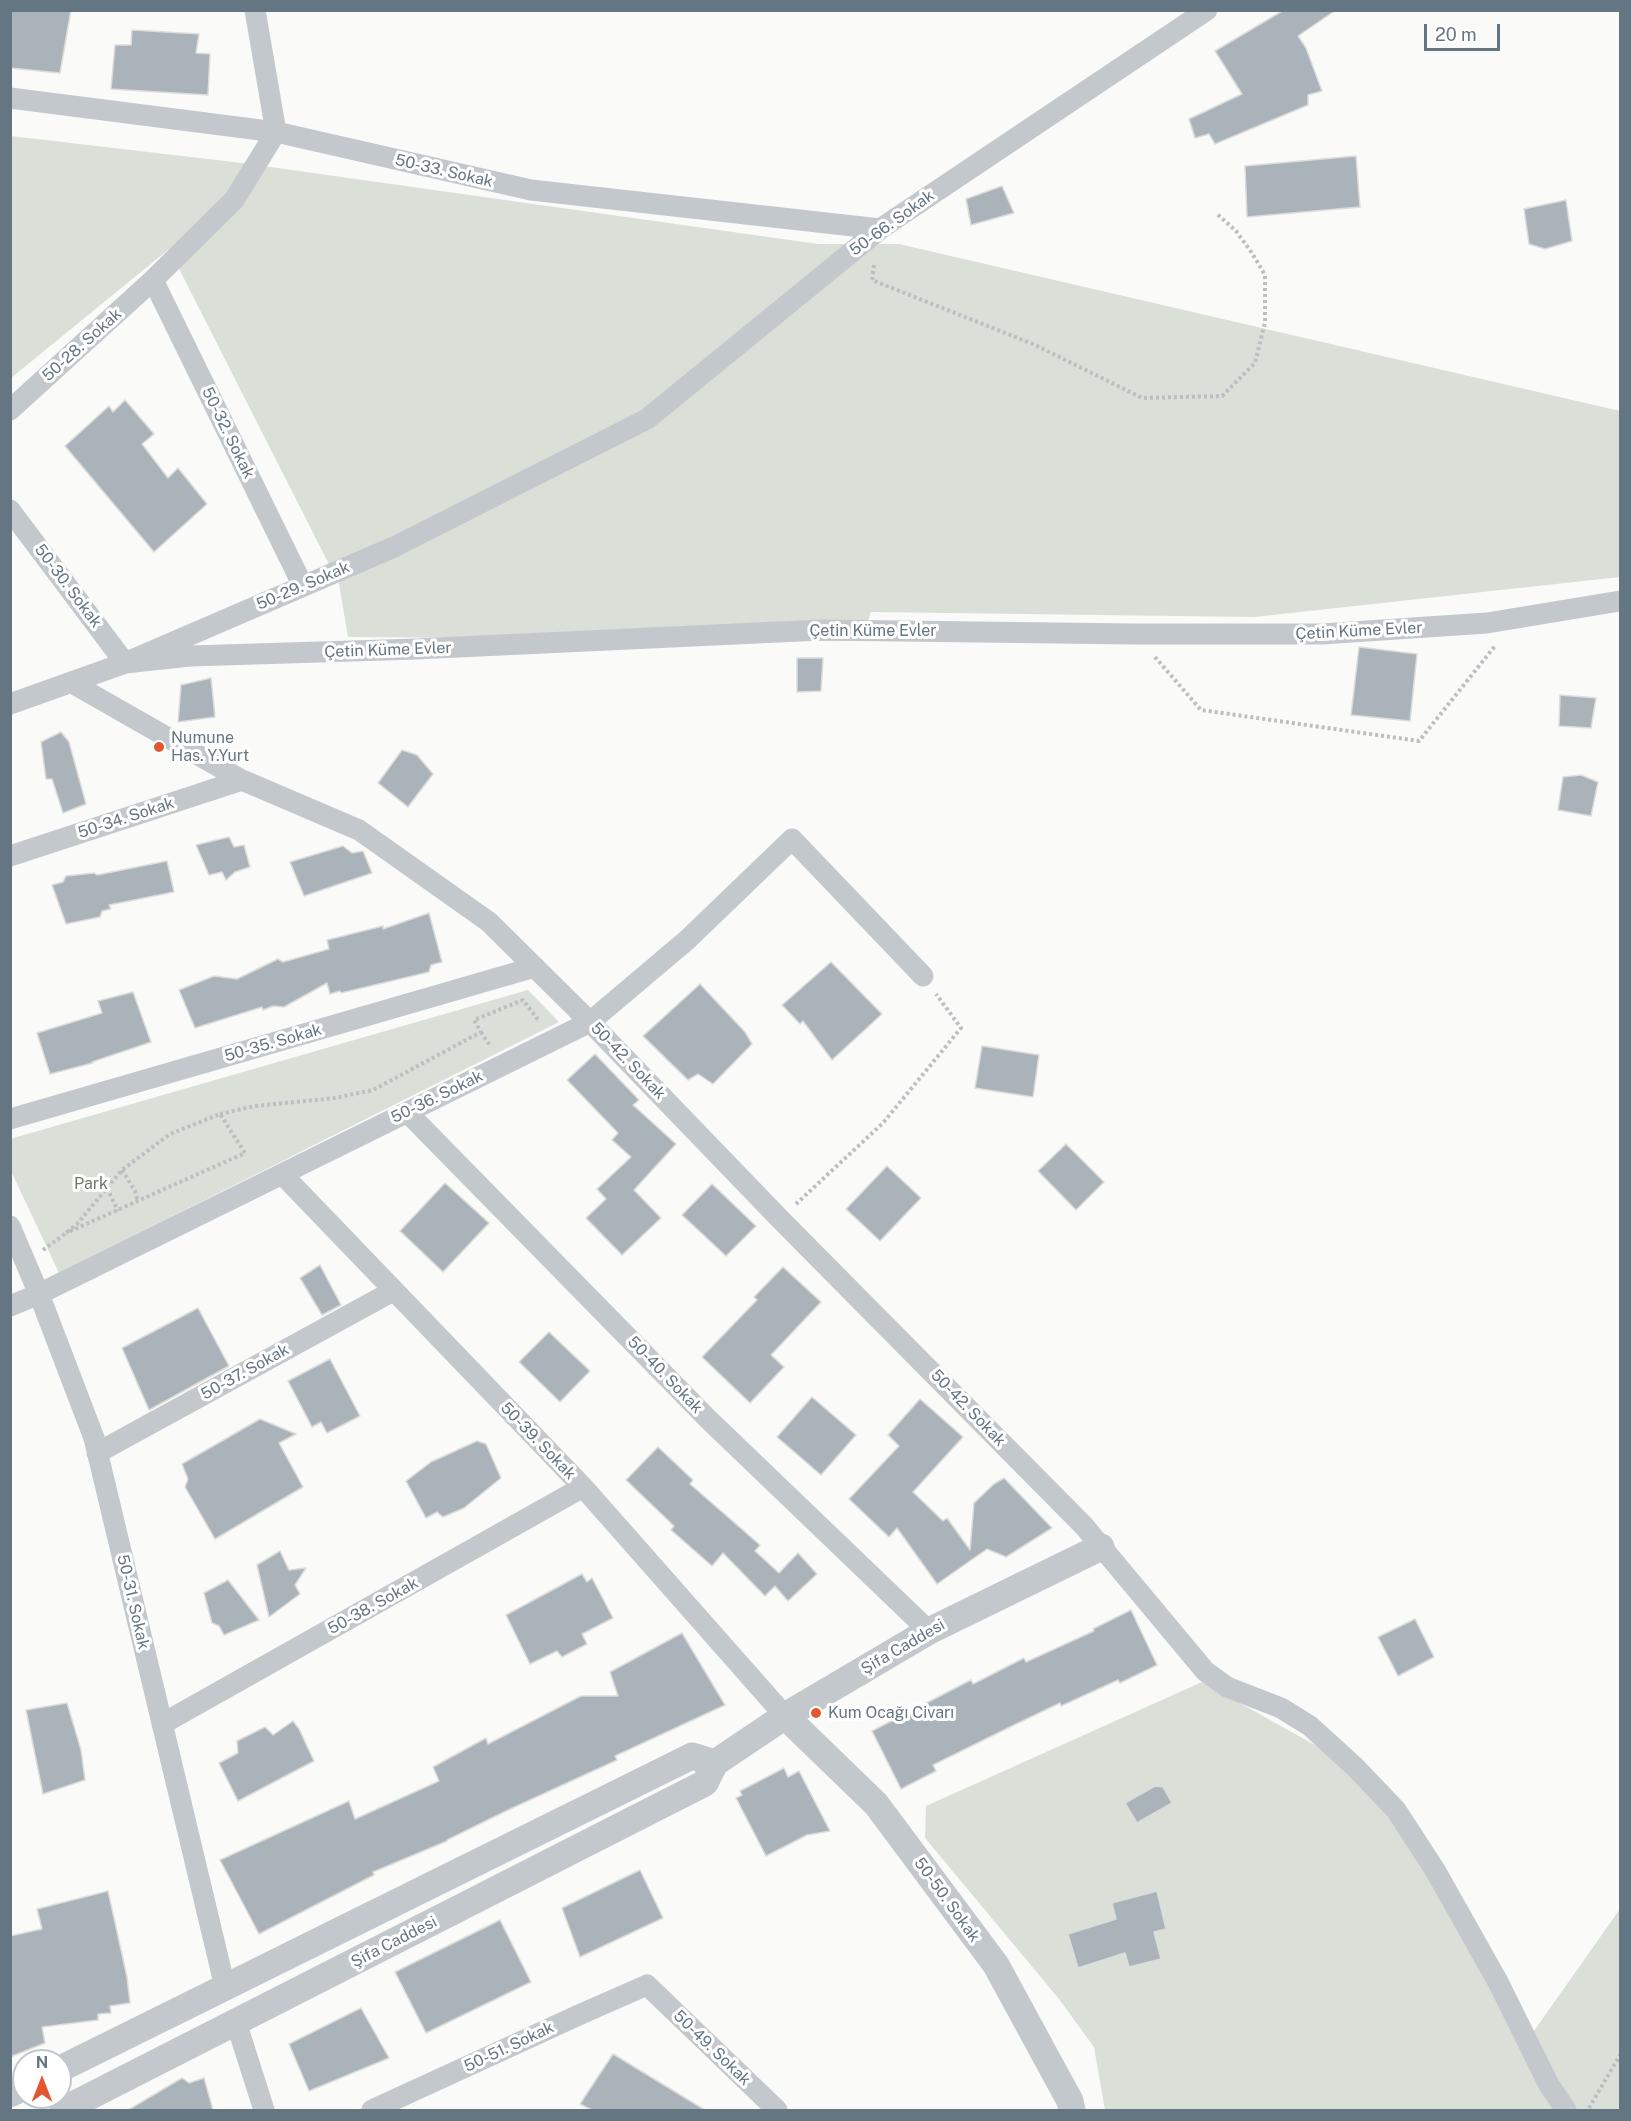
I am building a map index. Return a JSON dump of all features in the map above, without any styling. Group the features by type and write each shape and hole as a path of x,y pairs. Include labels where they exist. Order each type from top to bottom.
{"street":[{"path":"255,10 276,132"},
{"name":"50-66. Sokak","path":"588,449 647,419 880,229 1208,10"},
{"name":"50-33. Sokak","path":"10,98 276,132 531,190 880,229"},
{"name":"50-28. Sokak","path":"10,410 153,280 234,200 276,132"},
{"name":"50-32. Sokak","path":"153,280 303,586"},
{"name":"50-29. Sokak","path":"10,704 125,663 394,547 588,449"},
{"name":"50-30. Sokak","path":"10,510 125,663"},
{"name":"Çetin Küme Evler","path":"125,663 190,656 416,649 821,630 1322,634 1487,623 1620,601"},
{"name":"50-42. Sokak","path":"72,683 242,780 359,830 489,922 1084,1526 1205,1671 1227,1687 1281,1708 1310,1726 1355,1767 1396,1810 1435,1870 1497,1982 1549,2085 1566,2110"},
{"name":"50-34. Sokak","path":"10,856 242,780"},
{"name":"50-36. Sokak","path":"10,1306 39,1294 590,1022 687,940 792,839 923,976"},
{"name":"50-35. Sokak","path":"10,1119 535,967"},
{"name":"50-40. Sokak","path":"407,1112 708,1419 929,1630"},
{"name":"50-39. Sokak","path":"282,1174 583,1487 784,1716"},
{"name":"50-31. Sokak","path":"10,1226 39,1294 94,1438 225,1987"},
{"name":"50-37. Sokak","path":"97,1453 393,1291"},
{"name":"50-38. Sokak","path":"162,1724 583,1487"},
{"name":"Şifa Caddesi","path":"63,2110 705,1784 715,1763 784,1716 929,1630 1101,1546"},
{"name":"50-50. Sokak","path":"784,1716 876,1804 996,1965 1070,2101 1072,2110"},
{"name":"Şifa Caddesi","path":"72,2063 692,1756 715,1763"},
{"name":"50-51. Sokak","path":"372,2110 647,1985"},
{"name":"50-49. Sokak","path":"647,1985 777,2110"},
{"path":"236,2022 264,2110"}],"path":[{"path":"880,229 872,280 1033,344 1142,398 1222,396 1255,363 1265,322 1265,275 1252,252 1236,231 1215,213"},
{"path":"1134,634 1201,710 1419,741 1517,618"},
{"path":"780,1219 883,1122 961,1028 923,976"},
{"path":"492,1048 474,1020 523,1000 541,1023 531,1028"},
{"path":"26,1264 78,1223 122,1170 170,1134 220,1114 255,1106 335,1098 373,1090 481,1032"},
{"path":"66,1233 245,1153 220,1114"},
{"path":"122,1170 135,1191 138,1202"},
{"path":"107,1188 117,1211"},
{"path":"1588,2110 1620,2055"}],"green space":[{"path":"11,136 242,163 818,244 899,244 1620,411 1620,577 1254,617 871,612 861,641 348,637 339,584 169,249 11,378"},
{"name":"Park","path":"528,990 559,1022 59,1273 11,1171 10,1139"},
{"path":"1202,1682 1331,1754 1395,1819 1524,2045 1620,1909 1620,2110 1105,2110 1094,2047 1059,1999 925,1838 926,1806"}],"building":[{"path":"10,10 71,10 60,73 10,68"},
{"path":"1284,10 1336,10 1298,36 1306,48 1322,91 1308,95 1308,105 1215,144 1209,134 1195,138 1189,119 1242,94 1215,51"},
{"path":"132,30 199,34 196,53 210,54 208,95 111,89 115,45 131,45"},
{"path":"1356,156 1360,207 1247,217 1245,166"},
{"path":"1002,186 1014,213 971,225 966,199"},
{"path":"1566,200 1572,241 1545,249 1529,244 1524,209"},
{"path":"125,400 154,434 142,444 168,478 178,468 207,504 154,552 65,446 109,406 113,412"},
{"path":"1359,647 1417,654 1410,721 1351,715"},
{"path":"797,658 823,658 821,691 797,692"},
{"path":"211,678 215,717 178,722 181,685"},
{"path":"1560,695 1596,698 1591,728 1559,726"},
{"path":"61,732 69,742 86,804 63,813 52,779 46,779 41,742"},
{"path":"402,750 417,755 433,774 408,807 378,783"},
{"path":"1581,775 1598,782 1591,816 1558,810 1563,777"},
{"path":"229,837 234,847 244,845 250,867 235,872 226,880 222,872 209,875 196,845"},
{"path":"343,846 352,853 363,851 372,873 304,896 290,862"},
{"path":"167,861 174,892 109,905 111,909 102,911 100,917 66,924 52,885 63,882 66,876 94,873 97,875"},
{"path":"429,913 442,962 431,965 429,972 341,993 340,991 330,994 327,983 284,1007 273,1006 263,1010 262,1007 195,1028 179,990 214,976 237,979 278,959 283,962 329,949 327,940 383,926 383,929"},
{"path":"831,962 882,1014 832,1060 803,1021 800,1024 782,1005"},
{"path":"700,984 745,1032 752,1044 713,1084 698,1074 688,1080 643,1036"},
{"path":"133,992 151,1042 93,1063 50,1074 37,1033 102,1013 98,1001"},
{"path":"982,1046 1039,1055 1033,1097 975,1088"},
{"path":"595,1054 639,1100 633,1105 676,1144 634,1190 661,1218 622,1255 586,1218 606,1199 597,1189 631,1157 612,1140 618,1133 567,1080"},
{"path":"1066,1144 1104,1182 1076,1210 1038,1171"},
{"path":"887,1166 921,1198 880,1241 846,1209"},
{"path":"445,1183 489,1223 443,1272 400,1231"},
{"path":"712,1184 756,1226 726,1256 682,1215"},
{"path":"320,1265 341,1305 322,1315 300,1278"},
{"path":"783,1267 821,1302 771,1355 784,1367 750,1403 702,1357 757,1300 754,1297"},
{"path":"198,1308 229,1366 149,1410 122,1348"},
{"path":"549,1332 590,1371 560,1402 519,1362"},
{"path":"330,1359 360,1416 327,1433 321,1422 312,1427 288,1381"},
{"path":"812,1397 856,1435 821,1475 777,1437"},
{"path":"920,1399 963,1437 913,1492 943,1521 947,1518 970,1550 974,1503 1004,1478 1052,1528 1006,1557 987,1549 937,1584 897,1528 889,1537 849,1499 899,1446 888,1435"},
{"path":"260,1419 296,1434 279,1443 303,1487 215,1539 185,1487 188,1479 182,1464"},
{"path":"477,1441 486,1444 501,1478 464,1508 443,1517 437,1512 426,1518 406,1481 431,1462"},
{"path":"658,1447 693,1480 690,1484 760,1545 755,1551 779,1573 798,1553 817,1574 788,1601 775,1586 765,1596 723,1553 712,1566 671,1530 674,1526 626,1480"},
{"path":"280,1551 289,1570 306,1568 295,1585 300,1594 269,1617 257,1565"},
{"path":"582,1574 587,1582 592,1578 613,1618 582,1634 587,1644 562,1657 557,1651 530,1664 506,1615"},
{"path":"228,1580 259,1620 224,1635 219,1626 212,1623 204,1593"},
{"path":"1131,1610 1157,1665 1120,1683 1118,1680 1061,1706 1060,1703 1014,1725 933,1765 936,1771 901,1789 872,1731 971,1680 973,1684 1024,1658 1026,1662 1094,1631 1093,1629"},
{"path":"1415,1619 1434,1657 1398,1676 1378,1637"},
{"path":"682,1633 725,1705 615,1756 617,1760 447,1841 373,1872 374,1875 259,1934 220,1860 349,1801 355,1819 439,1781 433,1767 486,1738 488,1744 581,1696 618,1696 610,1672"},
{"path":"67,1703 81,1750 85,1780 43,1794 26,1710"},
{"path":"293,1721 314,1761 238,1801 219,1763 238,1753 237,1741 265,1727 273,1735"},
{"path":"784,1768 788,1777 799,1771 830,1831 807,1835 766,1856 736,1798 742,1795 740,1791"},
{"path":"1155,1786 1163,1787 1172,1803 1137,1823 1125,1803"},
{"path":"640,1870 663,1918 580,1957 562,1908"},
{"path":"108,1891 127,1977 130,2003 110,2006 111,2013 98,2014 98,2020 42,2027 45,2043 30,2049 12,2049 10,2057 10,1936 42,1929 37,1909"},
{"path":"1157,1891 1166,1929 1154,1932 1161,1959 1129,1967 1125,1953 1078,1968 1068,1934 1116,1919 1112,1903"},
{"path":"500,1920 531,1982 426,2033 395,1972"},
{"path":"361,2008 389,2058 309,2091 289,2044"},
{"path":"613,2054 705,2110 592,2110 580,2104"},
{"path":"182,2078 189,2083 204,2078 213,2110 128,2110"}],"place":[{"name":"Numune Has. Y.Yurt","path":"159,747"},
{"name":"Kum Ocağı Civarı","path":"816,1713"}]}
